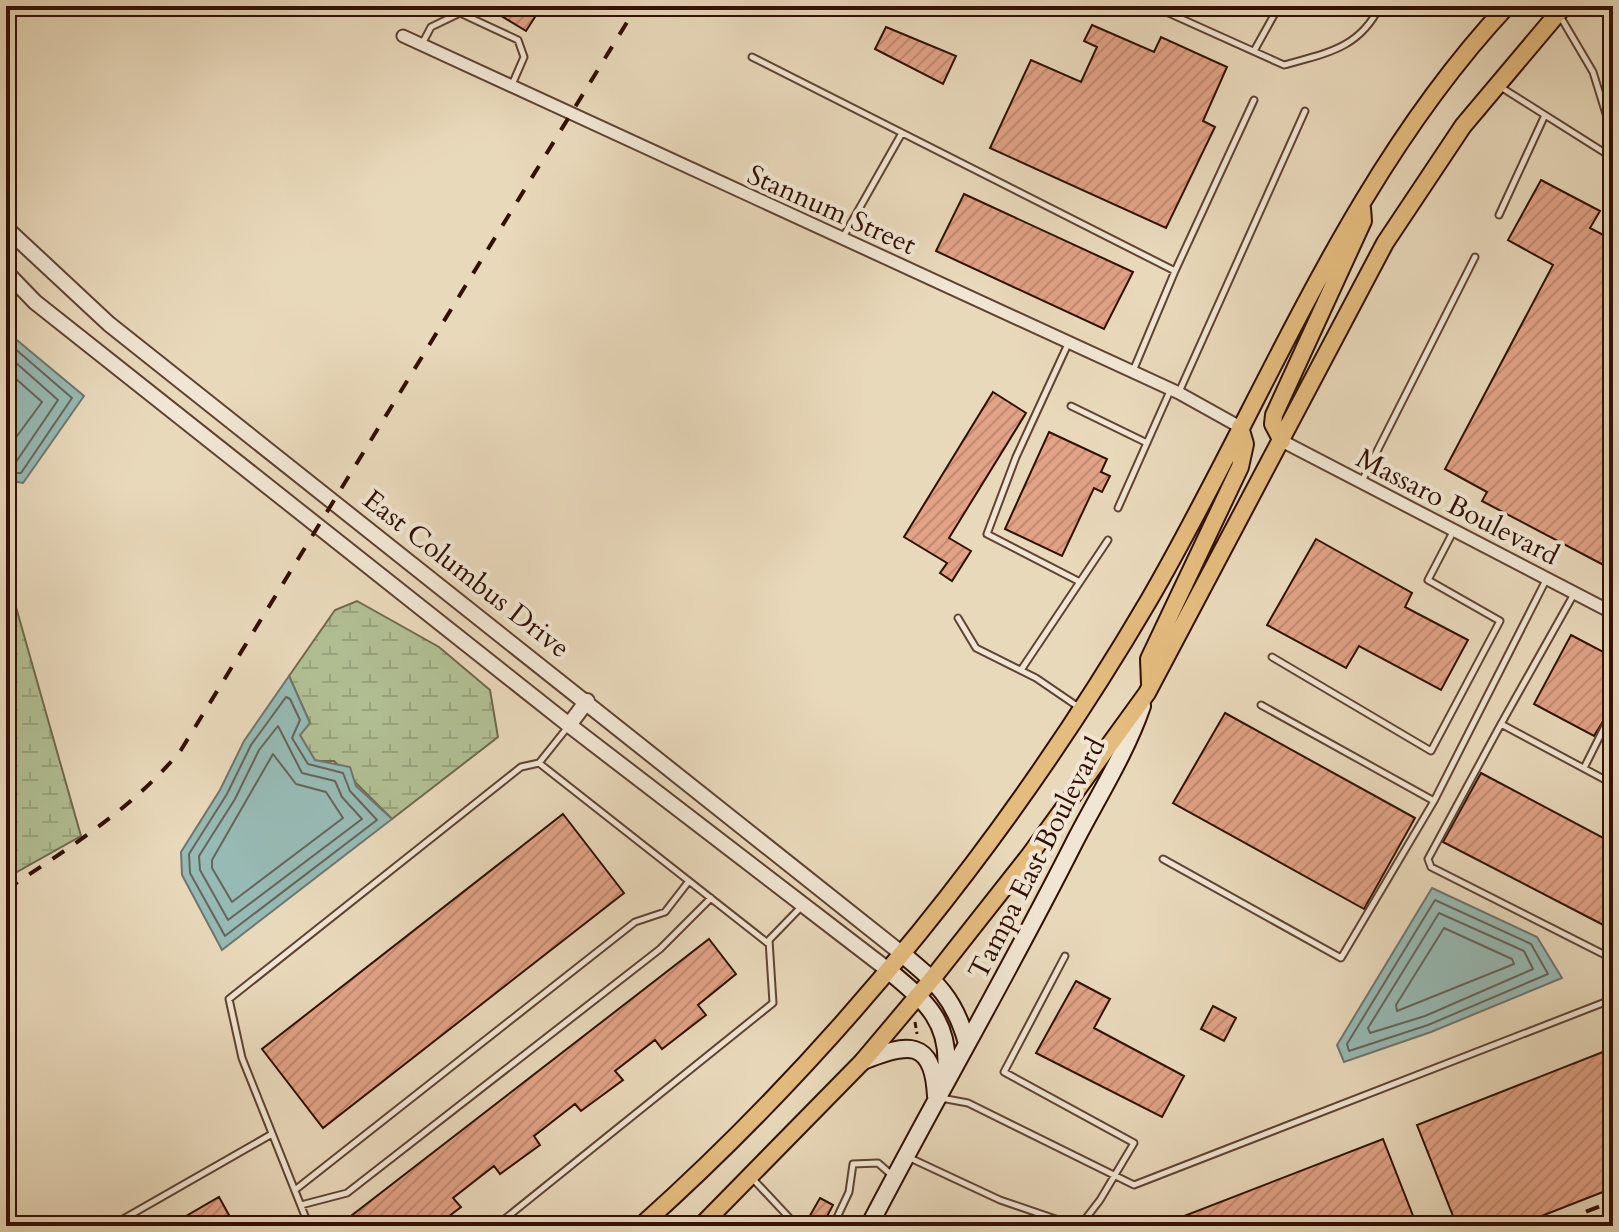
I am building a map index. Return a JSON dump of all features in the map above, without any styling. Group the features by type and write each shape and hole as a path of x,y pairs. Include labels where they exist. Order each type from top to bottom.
{"main road":[{"path":"641,1226 729,1144 816,1054 888,970 1017,804 1150,598 1362,204 1451,72 1507,6"},
{"path":"701,1226 752,1178 863,1061 932,979 994,903 1148,689 1385,243 1447,148 1557,8"},
{"path":"1282,441 1273,424 1274,415 1363,221 1362,204"},
{"path":"1148,689 1149,659 1240,467 1245,444 1240,427"},
{"name":"Tampa East Boulevard","path":"869,1226 946,1076 1045,900 1139,715 1148,689"},
{"name":"Tampa East Boulevard","path":"901,953 932,979 956,1009 967,1043"},
{"name":"Tampa East Boulevard","path":"888,970 918,995 943,1030 948,1051 946,1076"},
{"path":"863,1061 896,1048 922,1052 930,1061 935,1075 936,1097"}],"street":[{"name":"Stannum Street","path":"403,36 1175,392 1240,427"},
{"name":"East Columbus Drive","path":"6,228 109,324 901,953"},
{"name":"East Columbus Drive","path":"6,272 35,302 84,342 569,725 888,970"},
{"name":"Massaro Boulevard","path":"1282,441 1613,613"},
{"path":"569,725 587,701"}],"lane":[{"path":"1153,6 1284,65 1345,47 1373,21 1380,6"},
{"path":"1254,51 1279,6"},
{"path":"1557,8 1593,72 1606,114 1613,122"},
{"path":"422,45 431,27 460,13 518,40 524,57 511,88"},
{"path":"752,57 1175,271"},
{"path":"1496,85 1613,158"},
{"path":"1132,372 1254,100"},
{"path":"1118,508 1305,111"},
{"path":"1499,215 1545,115"},
{"path":"841,240 902,133"},
{"path":"1361,483 1475,257"},
{"path":"1069,343 1016,457 987,534 1080,582"},
{"path":"1071,406 1147,443"},
{"path":"1272,657 1431,751 1500,621 1428,580 1453,531"},
{"path":"1021,670 1108,540"},
{"path":"1163,859 1341,958 1434,801 1546,579"},
{"path":"1574,593 1428,859 1431,867 1613,959"},
{"path":"958,618 976,648 1021,670 1081,708"},
{"path":"1261,705 1434,801"},
{"path":"1584,768 1613,710"},
{"path":"1501,724 1613,784"},
{"path":"309,1226 242,1058 229,999 521,767 539,763 569,725"},
{"path":"539,763 769,945"},
{"path":"295,1190 635,922 665,912 689,881"},
{"path":"301,1205 347,1193 660,949 711,898"},
{"path":"496,1226 773,1003 769,940 803,904"},
{"path":"905,1156 1000,1200 1078,1226 1100,1200 1134,1143 1004,1072 1065,956"},
{"path":"936,1097 968,1103 1134,1185 1613,999"},
{"path":"111,1226 272,1134"},
{"path":"833,1226 849,1192 853,1164 878,1163 894,1177"},
{"path":"752,1178 797,1226"}],"path":[{"path":"914,1015 917,1034"}],"green space":[{"path":"6,572 81,836 6,878"},
{"path":"357,601 439,647 490,690 498,737 392,819 334,761 315,761 299,734 310,723 289,676 335,610"}],"water":[{"path":"6,331 84,396 23,483 6,480"},
{"path":"289,676 310,723 300,735 315,760 350,767 356,786 392,819 222,950 182,875 181,852 220,790 244,741"},
{"path":"1432,888 1537,937 1562,978 1431,1032 1344,1062 1337,1045"}],"building":[{"path":"485,6 542,6 526,31"},
{"path":"1092,25 1154,52 1161,37 1227,67 1203,121 1215,127 1166,228 990,148 1031,60 1081,82 1097,47 1084,41"},
{"path":"886,27 956,56 943,84 875,49"},
{"path":"1541,180 1600,211 1590,228 1613,240 1613,570 1482,501 1487,492 1445,469 1553,265 1508,240"},
{"path":"964,194 1133,272 1104,329 936,251"},
{"path":"993,392 1026,413 949,538 971,551 952,581 940,573 947,563 904,537"},
{"path":"1049,432 1107,459 1101,472 1110,476 1102,492 1094,488 1062,556 1005,529"},
{"path":"1316,539 1412,593 1405,607 1468,640 1441,690 1359,646 1346,668 1267,625"},
{"path":"1571,635 1613,657 1613,705 1594,736 1534,704"},
{"path":"1225,713 1415,818 1364,909 1173,803"},
{"path":"1481,773 1613,843 1613,930 1443,842"},
{"path":"563,814 624,893 323,1128 262,1049"},
{"path":"709,939 736,974 698,1005 706,1015 662,1049 655,1040 615,1071 623,1080 581,1111 575,1104 534,1136 540,1145 500,1174 494,1166 453,1198 461,1207 436,1226 338,1226"},
{"path":"1076,981 1110,999 1094,1028 1184,1076 1162,1117 1036,1053"},
{"path":"1213,1006 1236,1018 1224,1041 1201,1029"},
{"path":"1613,1048 1613,1188 1516,1226 1457,1226 1417,1125"},
{"path":"1383,1139 1417,1226 1161,1226 1161,1225"},
{"path":"219,1197 235,1226 169,1226"},
{"path":"820,1198 833,1205 822,1226 804,1226"}],"railway":[{"path":"6,890 121,809 181,750 637,6"},
{"path":"1560,1222 1613,1201"},
{"path":"1600,1226 1613,1221"}]}
